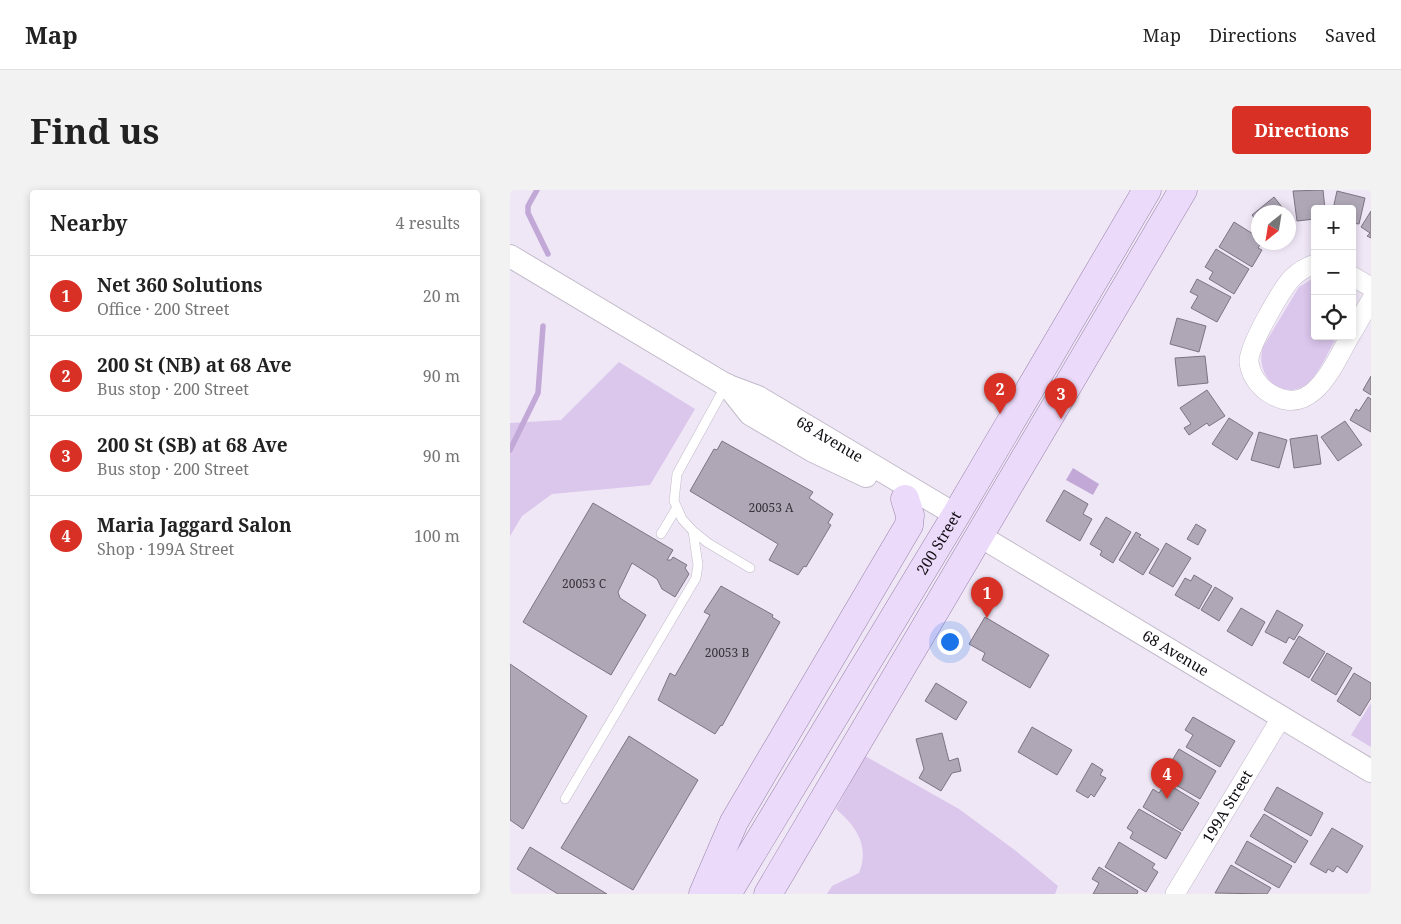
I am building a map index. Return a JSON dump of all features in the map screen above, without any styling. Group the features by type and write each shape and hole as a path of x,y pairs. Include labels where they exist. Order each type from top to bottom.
{"main road":[{"name":"200 Street","path":"727,894 956,515 1146,190"},
{"name":"200 Street","path":"768,894 1183,190"},
{"path":"703,894 734,822 908,525 910,515 905,499"}],"street":[{"name":"68 Avenue","path":"510,256 726,385 758,397 956,515"},
{"path":"1311,266 1303,269 1290,280 1256,339 1249,362 1253,375 1261,387 1272,395 1293,400 1305,398 1323,382 1348,340"},
{"path":"1356,279 1371,288"},
{"path":"1356,326 1371,300"},
{"name":"68 Avenue","path":"726,385 750,414 813,451 866,476 905,499"},
{"name":"68 Avenue","path":"980,536 1184,656 1281,718 1371,771"},
{"name":"199A Street","path":"1175,894 1281,718"}],"lane":[{"path":"726,385 677,474 674,501 676,509 693,530 708,543 750,568"},
{"path":"661,534 676,509"},
{"path":"565,799 696,578 698,565 693,530"}],"shaded area":[{"path":"1311,280 1311,340 1335,340 1320,367 1308,383 1290,390 1273,384 1267,377 1261,358 1263,347 1299,287"},
{"path":"619,362 695,409 650,485 552,494 522,516 510,536 510,423 561,420"},
{"path":"1073,468 1099,484 1093,495 1066,480"},
{"path":"1371,703 1371,747 1351,735"},
{"path":"865,756 959,809 1016,851 1058,886 1055,894 827,894 832,886 859,873 862,863 862,845 859,837 850,822 836,809"}],"building":[{"path":"1323,190 1325,205 1311,205 1311,219 1297,221 1293,191"},
{"path":"1337,191 1365,198 1359,224 1356,224 1356,205 1334,205"},
{"path":"1274,197 1280,205 1264,205"},
{"path":"1371,211 1371,238 1367,236 1370,233 1361,227"},
{"path":"1234,222 1251,233 1251,250 1262,250 1252,267 1219,247"},
{"path":"1216,249 1249,269 1234,294 1209,279 1213,272 1205,267"},
{"path":"1197,279 1231,297 1217,322 1191,308 1198,296 1190,292"},
{"path":"1177,318 1206,326 1199,352 1170,344"},
{"path":"1205,356 1208,383 1178,386 1175,358"},
{"path":"1371,376 1371,395 1363,390"},
{"path":"1207,390 1225,416 1209,426 1207,423 1189,435 1184,428 1191,424 1180,408"},
{"path":"1368,397 1371,399 1371,432 1350,420 1356,409 1359,411"},
{"path":"1229,418 1253,433 1237,460 1212,444"},
{"path":"1345,421 1362,445 1338,461 1321,437"},
{"path":"1259,432 1287,440 1279,468 1251,460"},
{"path":"1317,435 1321,464 1294,468 1290,439"},
{"path":"722,441 813,492 809,498 833,514 828,523 831,525 806,567 804,566 798,575 769,560 778,544 690,491 714,449 717,450"},
{"path":"1064,490 1088,504 1083,514 1092,519 1080,541 1046,521"},
{"path":"593,503 673,550 667,560 671,560 673,557 687,565 685,568 689,574 675,597 662,589 657,579 632,563 618,592 620,598 646,615 611,675 523,622"},
{"path":"1106,517 1131,532 1113,563 1100,555 1102,551 1090,544"},
{"path":"1196,524 1206,530 1198,545 1187,539"},
{"path":"1136,532 1141,535 1139,537 1159,549 1143,575 1119,560"},
{"path":"1166,543 1191,558 1173,587 1149,573"},
{"path":"1194,575 1212,586 1199,609 1175,595 1185,578 1191,581"},
{"path":"721,586 773,615 772,617 780,622 722,726 715,734 658,700 670,673 675,676 710,615 704,612"},
{"path":"1215,587 1233,598 1219,621 1201,610"},
{"path":"1241,608 1265,622 1252,646 1227,631"},
{"path":"1277,610 1303,625 1294,640 1289,637 1286,643 1265,632"},
{"path":"985,617 1049,655 1030,688 982,660 985,653 969,644"},
{"path":"1299,636 1325,652 1309,678 1283,663"},
{"path":"1327,653 1352,668 1336,695 1311,680"},
{"path":"510,664 587,716 523,829 510,820"},
{"path":"1354,673 1371,683 1371,698 1360,716 1337,701"},
{"path":"936,683 967,702 956,720 925,701"},
{"path":"1193,717 1235,741 1220,767 1186,747 1193,735 1185,730"},
{"path":"1032,727 1072,750 1057,775 1018,752"},
{"path":"942,733 949,761 958,758 961,771 952,773 941,791 919,778 924,769 916,739"},
{"path":"629,736 698,780 633,890 561,848"},
{"path":"1179,749 1216,771 1200,799 1162,777"},
{"path":"1092,763 1103,770 1100,775 1106,778 1094,797 1091,794 1088,798 1076,791"},
{"path":"1166,783 1199,803 1182,831 1143,807 1153,789 1159,793"},
{"path":"1277,787 1323,813 1311,836 1264,810"},
{"path":"1139,809 1181,833 1166,859 1130,838 1133,832 1127,828"},
{"path":"1264,814 1308,841 1295,863 1250,836"},
{"path":"1332,828 1363,846 1347,873 1337,866 1333,872 1328,869 1326,873 1310,864"},
{"path":"1247,841 1292,866 1279,888 1235,863"},
{"path":"1119,842 1155,864 1152,868 1158,872 1146,892 1105,867"},
{"path":"530,847 607,894 558,894 517,869"},
{"path":"1231,865 1271,888 1267,894 1215,893"},
{"path":"1099,867 1138,891 1137,894 1093,894 1099,883 1092,879"}],"waterway":[{"path":"537,190 528,206 528,213 548,254"},
{"path":"510,450 538,393 543,326"}],"place":[{"name":"200 St (NB) at 68 Ave","path":"1000,414"},
{"name":"200 St (SB) at 68 Ave","path":"1061,419"},
{"name":"Net 360 Solutions","path":"987,618"},
{"name":"Maria Jaggard Salon","path":"1167,799"}]}
